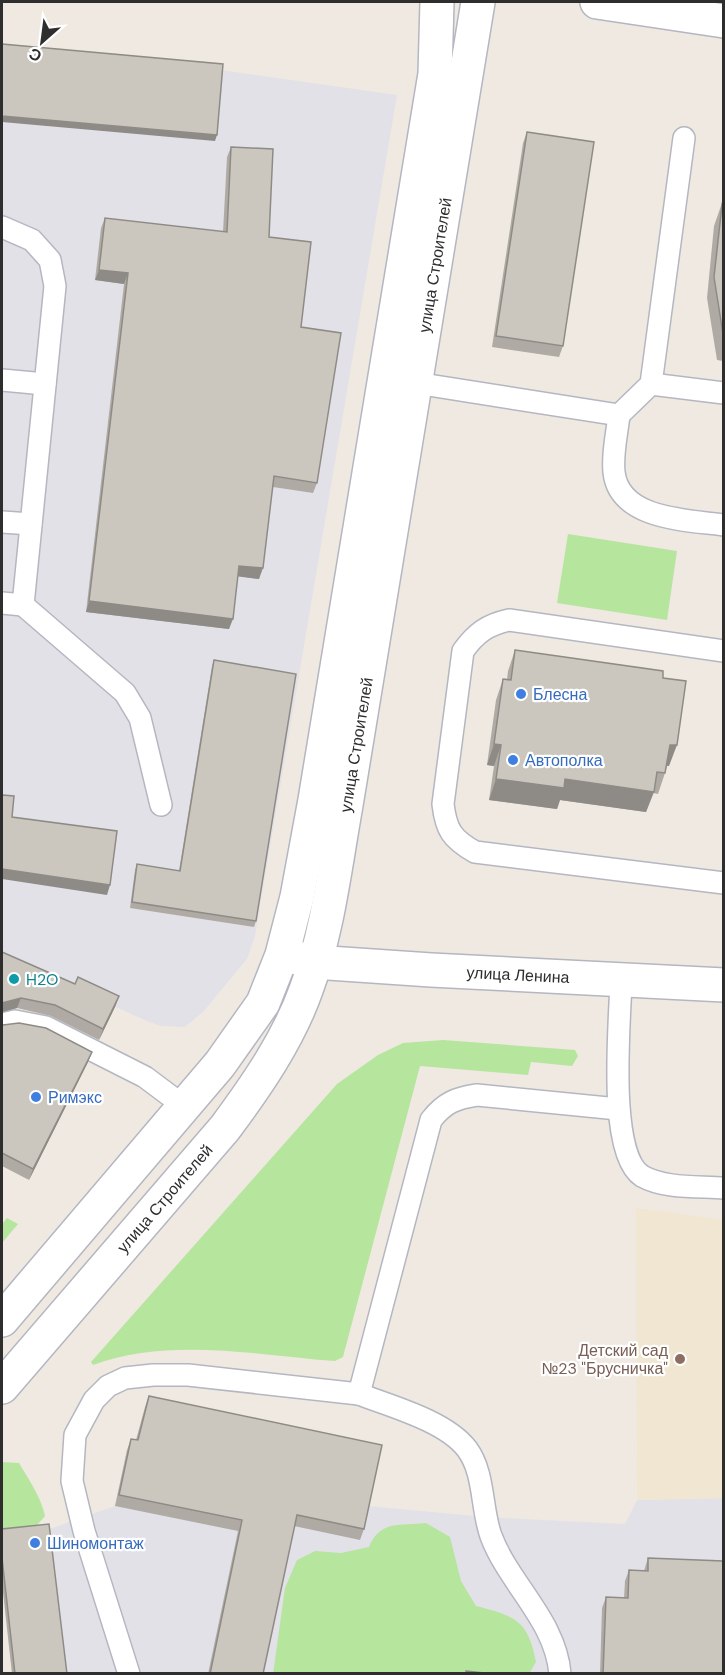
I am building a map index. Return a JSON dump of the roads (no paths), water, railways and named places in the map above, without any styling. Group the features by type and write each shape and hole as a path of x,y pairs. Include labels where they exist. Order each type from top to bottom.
{"main road":[{"name":"улица Строителей","path":"2,1320 185,1107 244,1033 263,1003 282,955 297,897 315,800 435,74 437,2"},
{"name":"улица Строителей","path":"2,1387 225,1128 257,1085 297,1013 314,962 346,805 478,2"},
{"path":"597,2 723,21"},
{"name":"улица Ленина","path":"282,955 314,962 723,985"}],"lane":[{"path":"684,138 651,384 619,416 614,472 617,484 624,496 638,506 657,515 723,525"},
{"path":"2,227 32,240 50,260 55,286 23,605"},
{"path":"385,378 619,416"},
{"path":"2,380 45,384"},
{"path":"651,384 723,393"},
{"path":"2,522 31,524"},
{"path":"2,603 23,605 125,693 140,718 160,806"},
{"path":"723,651 509,620 490,624 474,635 463,651 443,804 445,825 459,843 476,852 723,883"},
{"path":"621,981 618,1109 625,1153 632,1167 642,1175 670,1184 723,1188"},
{"path":"2,1024 15,1021 46,1027 146,1077 185,1107"},
{"path":"359,1394 431,1120 442,1106 456,1098 477,1095 618,1109"},
{"path":"129,1674 84,1531 72,1481 75,1435 94,1400 108,1386 125,1378 153,1375 188,1375 359,1394 421,1418 449,1433 467,1448 475,1462 485,1516 492,1539 555,1646 560,1674"}],"place":[{"name":"Блесна","path":"521,694"},
{"name":"Автополка","path":"513,760"},
{"name":"H2O","path":"14,979"},
{"name":"Римэкс","path":"36,1097"},
{"name":"Детский сад №23 \"Брусничка\"","path":"680,1359"},
{"name":"Шиномонтаж","path":"35,1543"}]}
